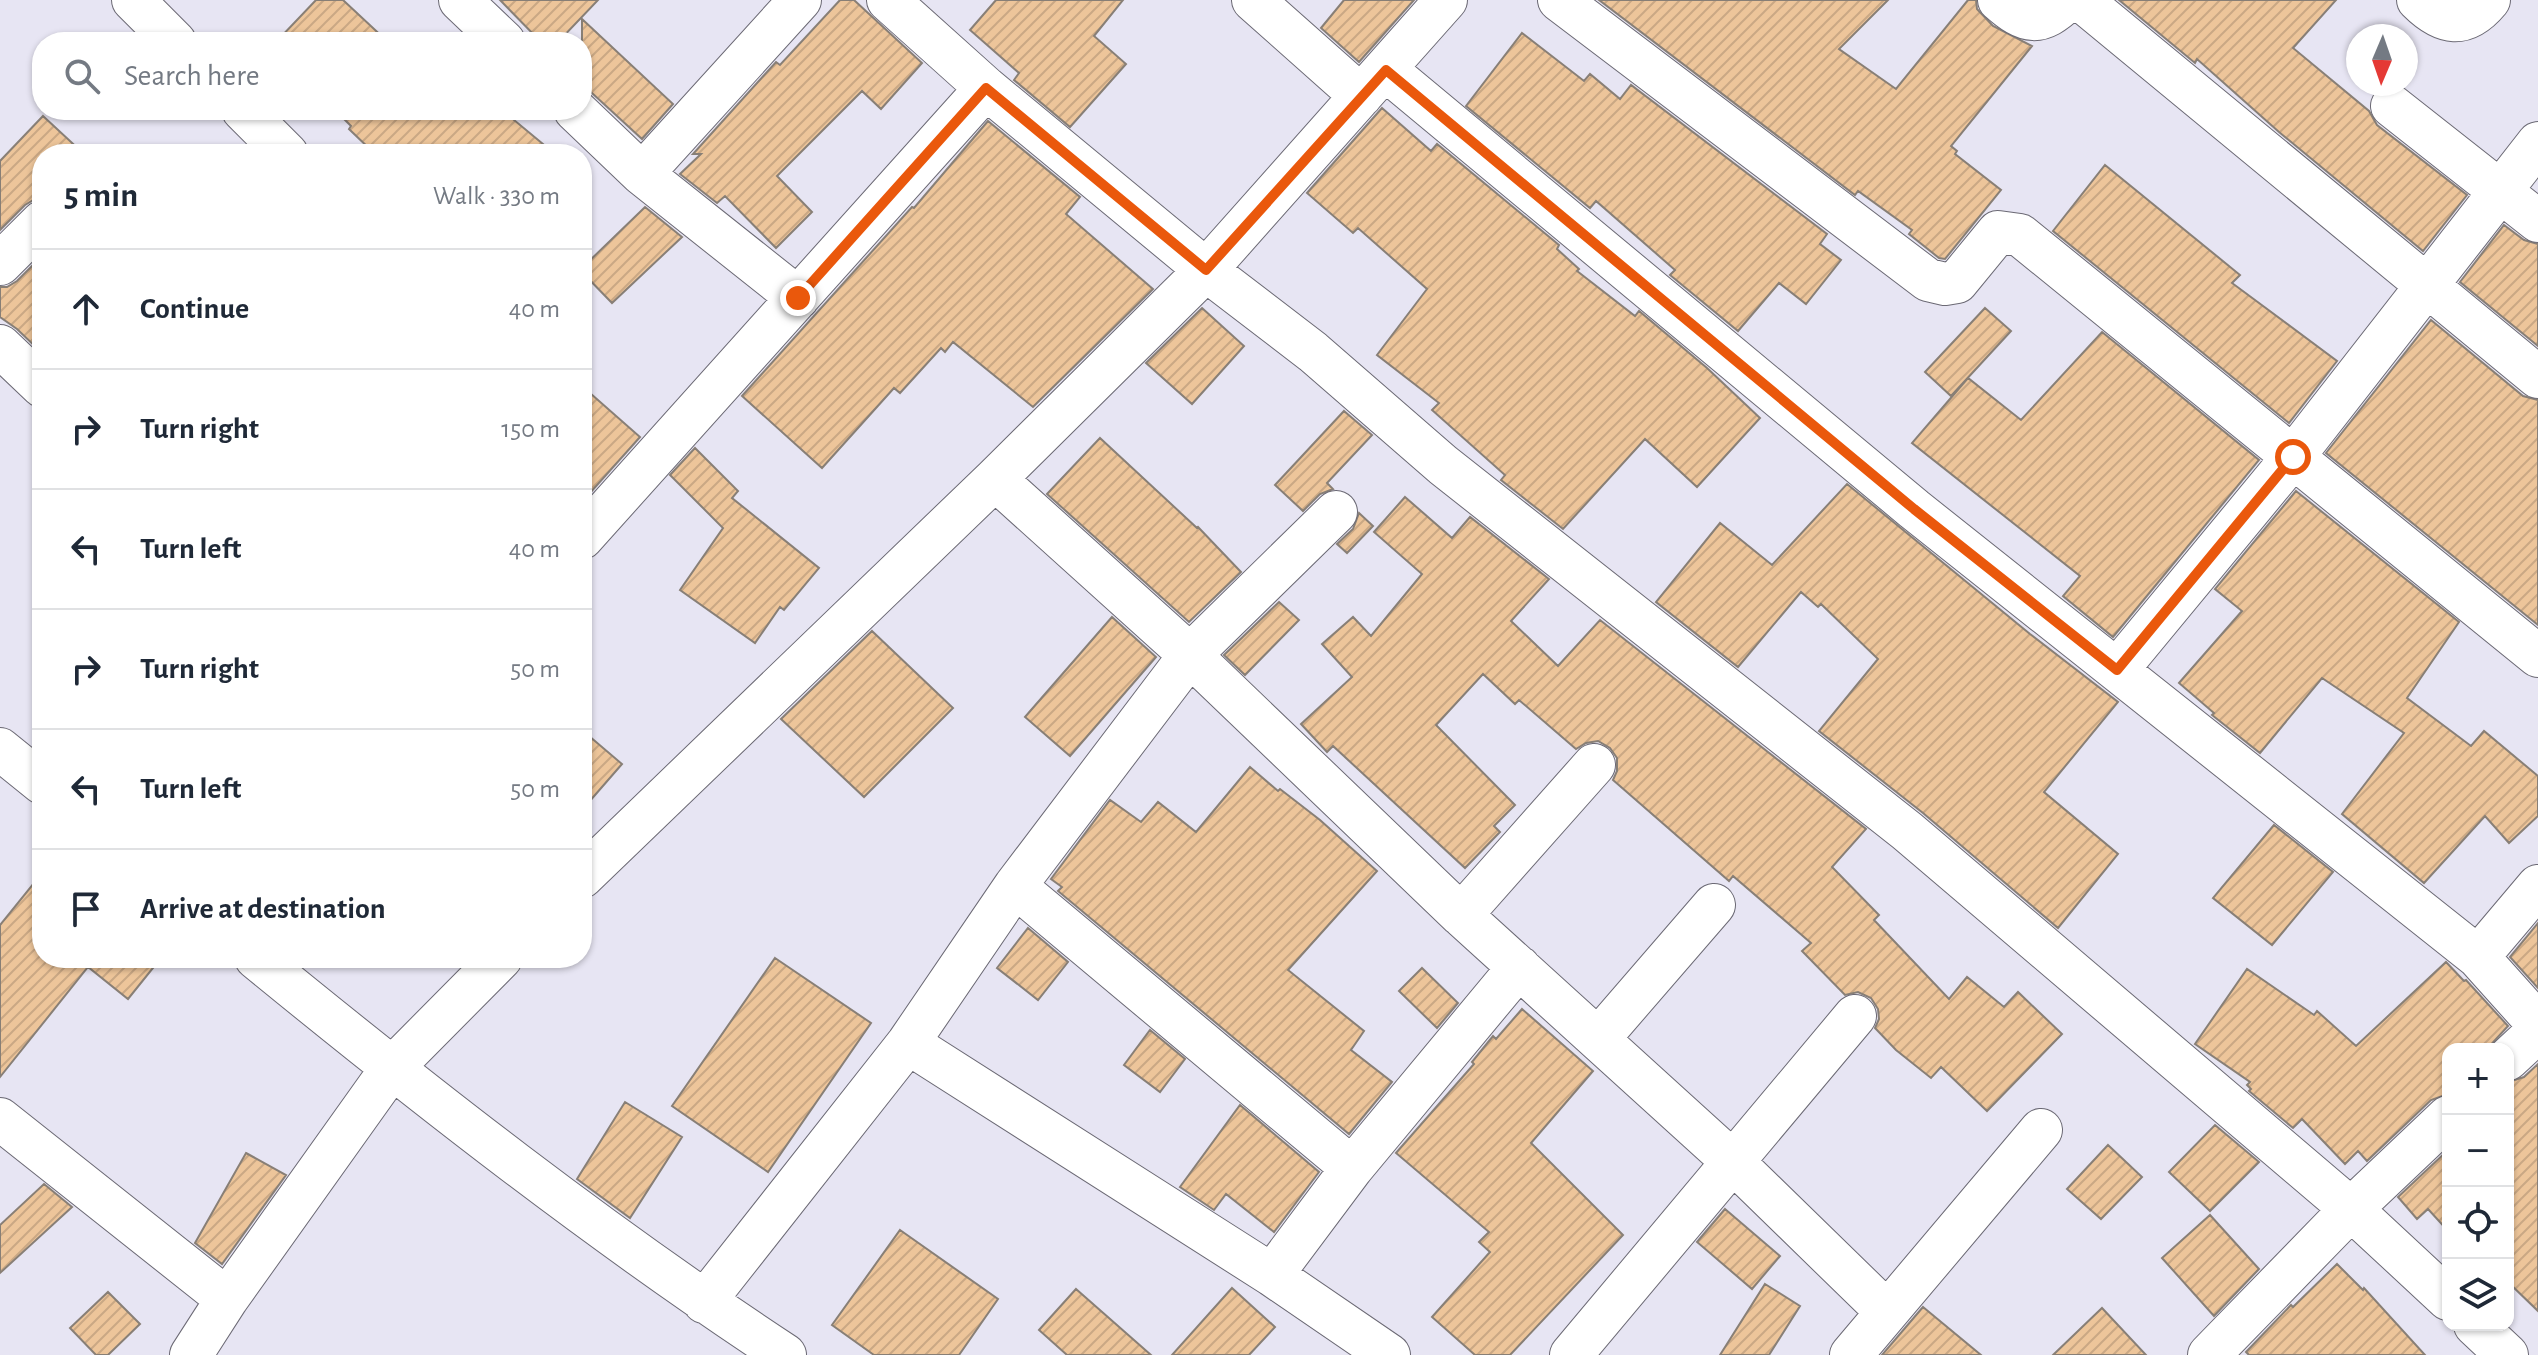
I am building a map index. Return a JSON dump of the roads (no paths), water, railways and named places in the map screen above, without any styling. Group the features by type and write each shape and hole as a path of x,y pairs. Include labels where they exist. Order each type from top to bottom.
{"street":[{"path":"133,0 165,32"},
{"path":"460,0 494,32"},
{"path":"642,174 800,0"},
{"path":"888,0 986,88 1206,270 1313,352 1443,465 1907,831 2351,1209 2442,1293"},
{"path":"1253,0 1374,83 2478,957 2538,1024"},
{"path":"592,867 995,479 1206,270 1446,0"},
{"path":"1559,0 1928,280 1945,284 1957,282 1998,232 2020,235 2538,656"},
{"path":"1999,0 2023,18 2036,21 2049,16 2068,0"},
{"path":"2081,0 2538,377"},
{"path":"2418,0 2434,15 2461,20 2473,17 2489,0"},
{"path":"592,527 986,88"},
{"path":"2392,106 2538,221"},
{"path":"253,120 277,144"},
{"path":"585,120 642,174 798,298"},
{"path":"2117,670 2293,457 2538,143"},
{"path":"0,264 32,232"},
{"path":"0,346 32,376"},
{"path":"995,479 1190,655 1461,915 1732,1161 1886,1311"},
{"path":"704,1302 908,1043 1015,886 1190,655 1336,512"},
{"path":"0,749 32,775"},
{"path":"1461,915 1594,765"},
{"path":"1015,886 1352,1168"},
{"path":"2478,957 2538,886"},
{"path":"1599,1038 1714,905"},
{"path":"1272,1275 1352,1168 1519,967"},
{"path":"268,968 391,1069 704,1302 785,1355"},
{"path":"191,1355 227,1299 391,1069 491,968"},
{"path":"1571,1355 1855,1016"},
{"path":"2514,1053 2538,1031"},
{"path":"908,1043 1272,1275 1389,1355"},
{"path":"0,1119 227,1299"},
{"path":"2209,1355 2351,1209 2442,1123"},
{"path":"1851,1355 2041,1130"},
{"path":"2481,1331 2507,1355"}]}
